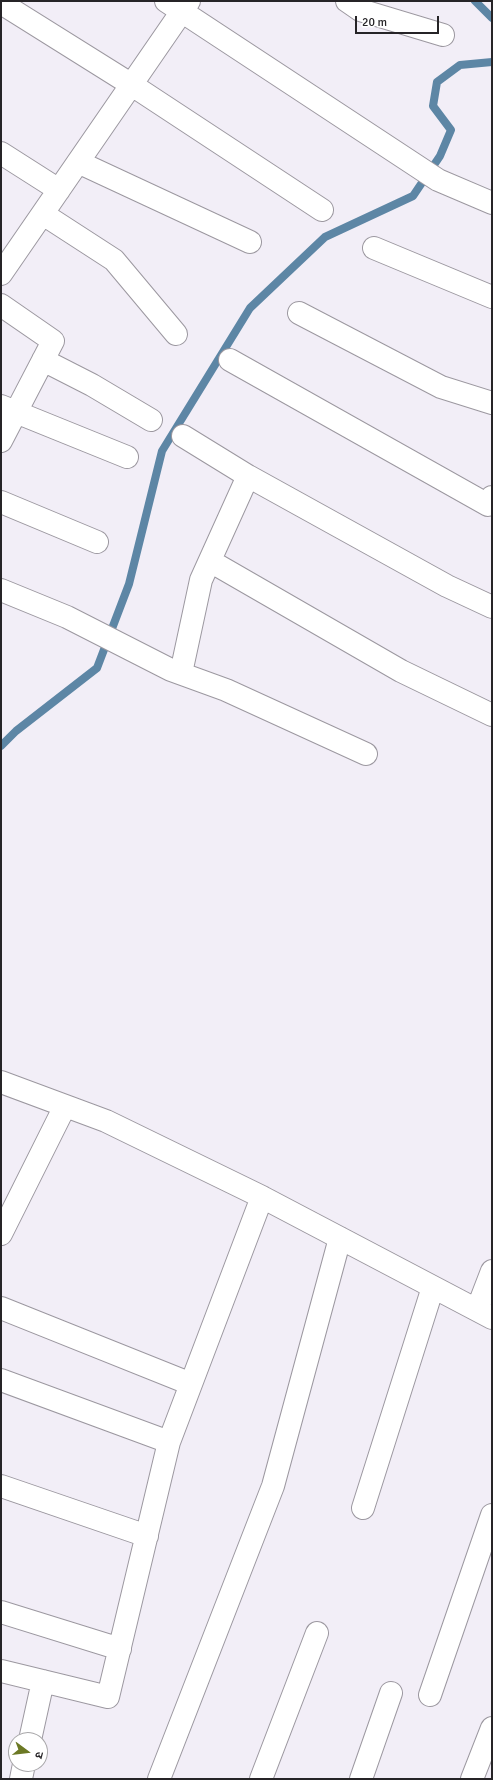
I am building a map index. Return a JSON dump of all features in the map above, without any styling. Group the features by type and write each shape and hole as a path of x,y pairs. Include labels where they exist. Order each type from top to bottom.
{"street":[{"path":"347,1 360,10 443,35"},
{"path":"1,3 132,85 322,210"},
{"path":"1,274 132,85 179,5 438,180 492,203"},
{"path":"1,153 59,190"},
{"path":"78,162 250,242"},
{"path":"43,214 114,260 176,334"},
{"path":"374,248 492,297"},
{"path":"1,305 53,341 43,360 8,409 1,441"},
{"path":"299,314 442,387 492,403"},
{"path":"43,360 92,385 152,420"},
{"path":"230,360 488,505 492,497"},
{"path":"8,409 127,457"},
{"path":"183,436 248,476 447,586 492,607"},
{"path":"181,674 201,580 248,476"},
{"path":"1,502 97,542"},
{"path":"210,561 401,671 492,715"},
{"path":"1,590 67,617 181,674 226,690 366,754"},
{"path":"1,1082 106,1121 262,1196 485,1314 492,1271"},
{"path":"1,1234 65,1106"},
{"path":"1,1671 108,1697 169,1442 262,1196"},
{"path":"159,1779 273,1486 340,1238"},
{"path":"364,1508 433,1287"},
{"path":"1,1308 191,1384"},
{"path":"1,1380 169,1442"},
{"path":"1,1486 147,1536"},
{"path":"430,1695 492,1515"},
{"path":"1,1612 120,1649"},
{"path":"261,1779 317,1633"},
{"path":"32,1732 43,1681"},
{"path":"361,1779 391,1693"},
{"path":"472,1779 492,1728"}],"waterway":[{"path":"475,1 492,18"},
{"path":"1,746 16,731 97,668 129,584 162,451 250,308 325,237 413,196 440,156 451,130 433,106 437,82 460,65 492,62"}]}
